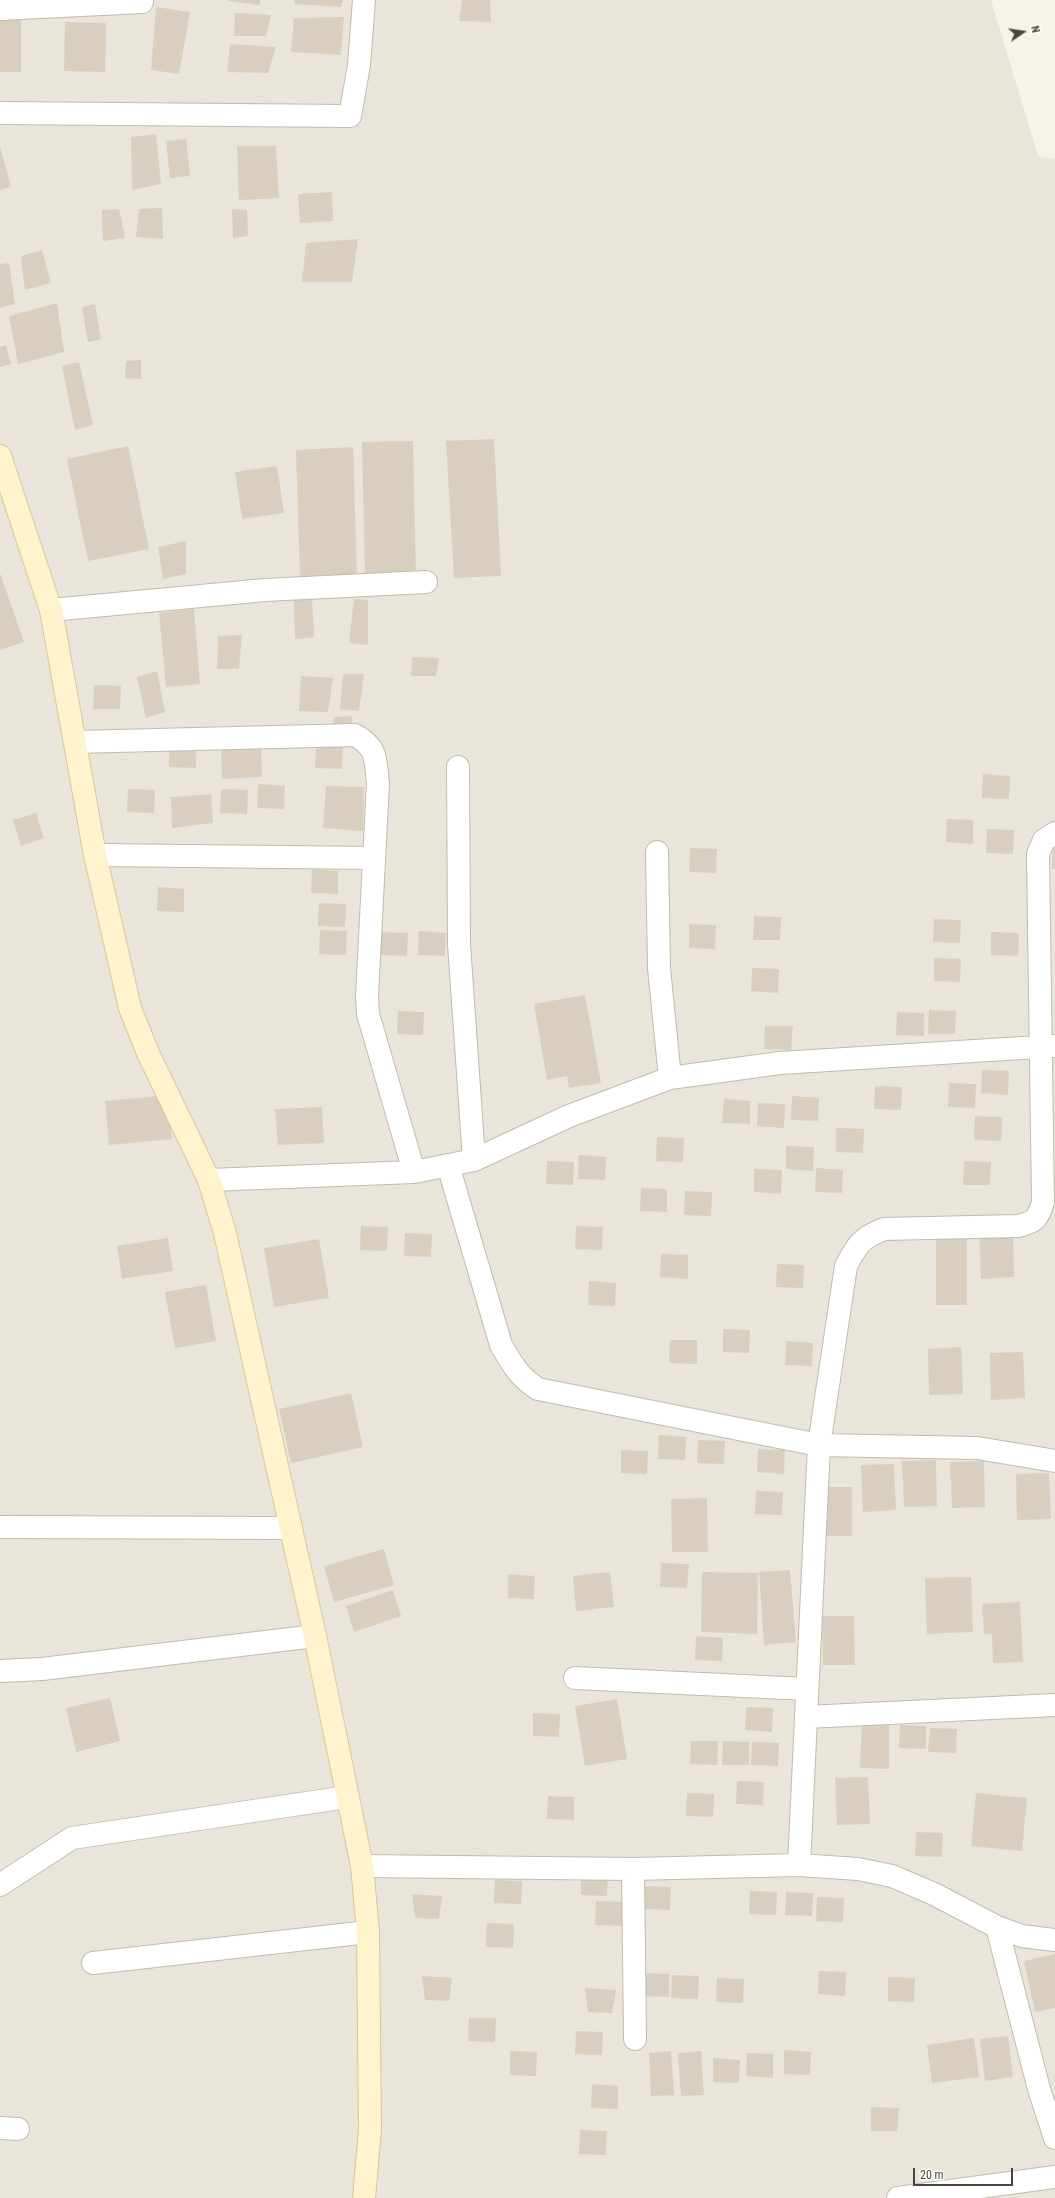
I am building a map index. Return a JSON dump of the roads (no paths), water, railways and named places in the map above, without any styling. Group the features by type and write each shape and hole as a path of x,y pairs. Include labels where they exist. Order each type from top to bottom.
{"main road":[{"path":"0,456 51,610 95,855 130,1008 148,1053 209,1180 225,1233 315,1636 362,1866 368,1932 370,2129 364,2198"}],"street":[{"path":"0,114 350,116 359,65 364,0"},
{"path":"0,9 142,2"},
{"path":"51,610 265,590 426,582"},
{"path":"75,742 355,735 365,741 373,750 378,783 367,996 368,1014 414,1172"},
{"path":"458,767 459,944 474,1160"},
{"path":"799,1865 819,1445 846,1266 858,1244 870,1234 884,1229 1018,1226 1029,1224 1039,1217 1043,1202 1047,1046 1038,854 1044,840 1055,833"},
{"path":"657,852 659,968 670,1078"},
{"path":"95,855 374,858"},
{"path":"209,1180 414,1172 474,1160 569,1116 670,1078 780,1063 1047,1046"},
{"path":"448,1165 501,1345 512,1365 524,1380 538,1389 819,1445 977,1448 1055,1460"},
{"path":"0,1527 291,1528"},
{"path":"0,1671 42,1669 315,1636"},
{"path":"575,1678 807,1689"},
{"path":"806,1717 1055,1704"},
{"path":"0,1885 72,1838 347,1797"},
{"path":"362,1866 633,1869 799,1865 858,1869 892,1876 934,1894 997,1927 1022,1936 1055,1940"},
{"path":"633,1869 635,2039"},
{"path":"997,1927 1039,2089 1055,2138"},
{"path":"93,1963 368,1932"},
{"path":"898,2198 1055,2177"}]}
